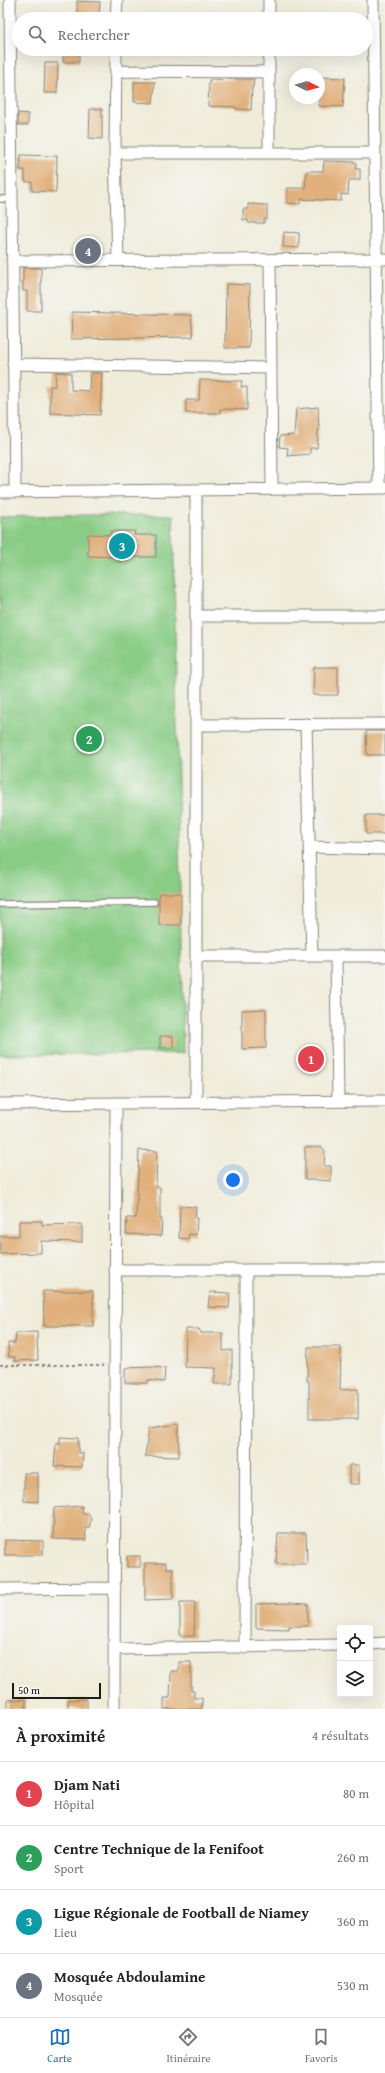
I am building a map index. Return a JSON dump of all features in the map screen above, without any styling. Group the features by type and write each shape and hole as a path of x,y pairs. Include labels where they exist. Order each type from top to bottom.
{"street":[{"path":"10,0 14,492"},
{"path":"116,12 117,0"},
{"path":"269,0 269,12"},
{"path":"0,492 382,488 380,259 374,153 373,0"},
{"path":"116,56 115,153 118,260"},
{"path":"269,56 269,153"},
{"path":"374,70 385,69"},
{"path":"116,71 269,72"},
{"path":"115,153 374,153"},
{"path":"12,261 380,259"},
{"path":"270,260 272,489"},
{"path":"13,364 270,368"},
{"path":"196,490 196,1102"},
{"path":"196,616 385,616"},
{"path":"306,724 312,956"},
{"path":"197,726 385,724"},
{"path":"310,847 385,849"},
{"path":"196,956 385,956"},
{"path":"336,956 338,1101"},
{"path":"0,1104 385,1101"},
{"path":"114,1709 116,1103"},
{"path":"115,1270 385,1270"},
{"path":"245,1648 246,1270"},
{"path":"0,1589 115,1588"},
{"path":"373,1644 385,1643"},
{"path":"115,1649 245,1648 337,1645"}],"lane":[{"path":"0,199 12,199"},
{"path":"0,904 154,902"}],"path":[{"path":"0,1365 115,1365"}],"green space":[{"path":"65,515 173,515 183,1053 0,1055 0,517"}],"building":[{"path":"77,1 100,2 99,12 77,12"},
{"path":"63,56 79,56 79,62 63,62"},
{"path":"45,63 58,63 57,93 44,93"},
{"path":"325,77 345,78 343,107 319,106 319,104 325,104"},
{"path":"254,79 252,87 251,110 236,109 236,107 208,106 209,80"},
{"path":"134,82 155,82 153,103 134,102"},
{"path":"90,109 102,109 102,139 89,138"},
{"path":"18,113 28,114 28,125 18,125"},
{"path":"21,155 57,156 56,192 32,191 32,182 25,182 25,170 20,170"},
{"path":"324,161 356,162 356,169 360,169 360,180 349,180 348,195 341,194 341,201 301,199 300,204 287,203 287,188 305,188 307,171 323,171"},
{"path":"248,204 267,205 267,219 264,219 264,223 248,223 248,220 243,220 243,209 248,209"},
{"path":"284,232 299,233 299,248 283,247"},
{"path":"23,268 41,268 41,311 27,311 27,291 23,291"},
{"path":"226,284 250,285 249,348 225,348"},
{"path":"72,312 191,315 193,337 71,339"},
{"path":"56,372 71,373 71,390 89,391 90,373 102,373 100,415 50,413 50,386 55,386"},
{"path":"200,380 242,381 241,387 247,387 247,410 220,409 220,413 186,413 186,400 199,400"},
{"path":"318,407 319,431 317,448 310,448 310,454 287,456 288,448 279,447 280,436 294,435 296,409"},
{"path":"111,531 135,531 134,535 156,535 156,557 128,557 128,561 118,561 118,557 88,556 88,534 110,535"},
{"path":"314,667 338,667 338,695 313,695"},
{"path":"366,731 385,731 385,755 367,755"},
{"path":"366,815 385,815 385,834 366,834"},
{"path":"159,893 181,893 181,925 159,925"},
{"path":"266,1009 266,1048 242,1049 242,1010"},
{"path":"160,1036 173,1036 173,1048 160,1048"},
{"path":"305,1147 322,1147 325,1151 324,1166 331,1166 331,1181 305,1179"},
{"path":"139,1150 157,1151 156,1187 160,1187 160,1219 162,1219 161,1236 126,1234 127,1218 136,1218"},
{"path":"180,1206 196,1207 196,1235 189,1234 188,1239 179,1238"},
{"path":"19,1221 42,1221 42,1225 82,1224 82,1242 41,1241 41,1253 0,1254 0,1236 19,1236"},
{"path":"43,1291 93,1291 93,1326 44,1326"},
{"path":"210,1292 230,1293 229,1308 208,1307"},
{"path":"186,1329 199,1329 201,1333 223,1333 223,1351 232,1350 232,1384 214,1384 216,1368 185,1367"},
{"path":"37,1332 38,1360 15,1361 15,1357 9,1357 8,1343 15,1343 16,1333"},
{"path":"308,1347 341,1347 340,1390 358,1389 358,1419 309,1419 309,1381 307,1381"},
{"path":"125,1368 165,1368 164,1382 148,1380 148,1383 125,1383"},
{"path":"178,1424 179,1457 145,1456 149,1428"},
{"path":"60,1437 78,1438 78,1453 83,1453 82,1467 54,1466 56,1444 60,1444"},
{"path":"349,1465 359,1465 359,1484 349,1484"},
{"path":"24,1473 38,1473 38,1502 24,1501"},
{"path":"82,1506 83,1514 89,1514 91,1520 89,1528 85,1528 86,1540 53,1539 54,1508"},
{"path":"278,1533 306,1533 307,1564 276,1564"},
{"path":"5,1540 43,1541 43,1555 5,1555"},
{"path":"127,1556 140,1556 140,1567 127,1567"},
{"path":"145,1563 166,1563 166,1568 173,1568 173,1599 145,1600"},
{"path":"180,1602 195,1602 194,1636 180,1636"},
{"path":"256,1604 308,1604 308,1626 289,1626 289,1629 256,1628"},
{"path":"179,1662 191,1662 191,1691 194,1691 194,1698 202,1698 202,1709 164,1709 164,1698 170,1698 171,1671 179,1671"},
{"path":"26,1699 26,1709 8,1709 8,1700"},
{"path":"87,1699 87,1709 68,1709 68,1700"}],"place":[{"name":"Mosquée Abdoulamine","path":"88,251"},
{"name":"Ligue Régionale de Football de Niamey","path":"122,546"},
{"name":"Centre Technique de la Fenifoot","path":"89,739"},
{"name":"Djam Nati","path":"311,1059"}]}
